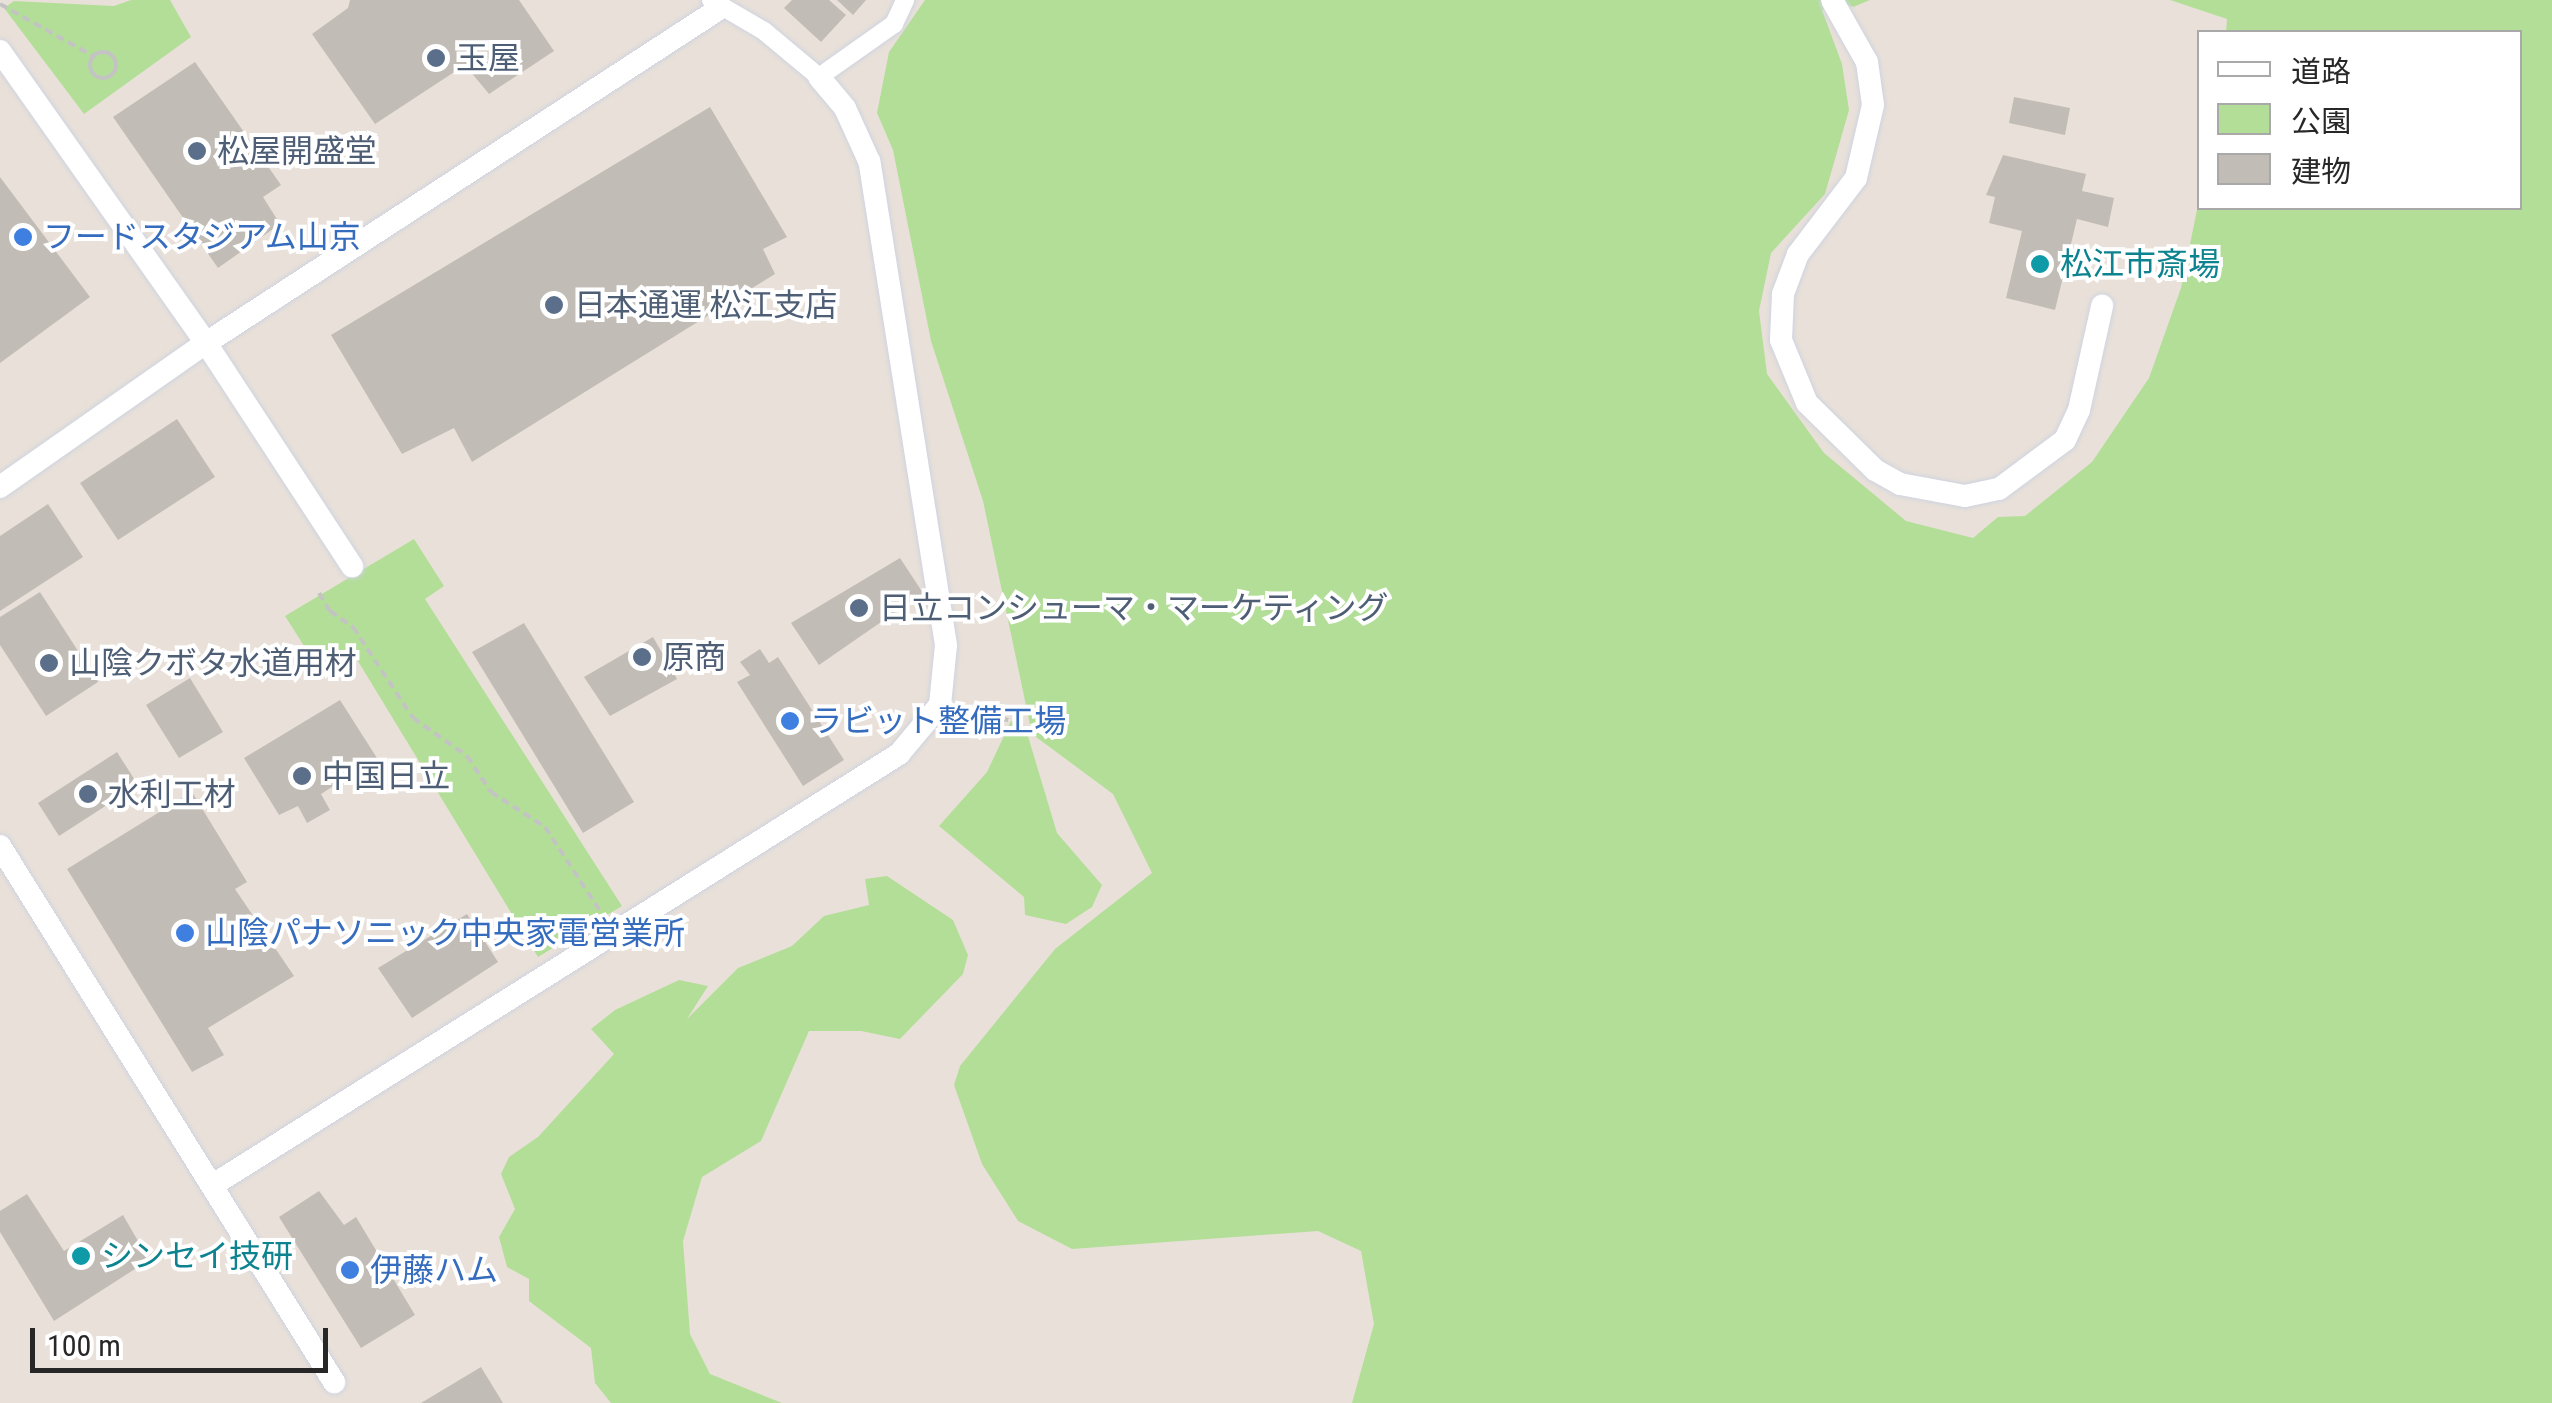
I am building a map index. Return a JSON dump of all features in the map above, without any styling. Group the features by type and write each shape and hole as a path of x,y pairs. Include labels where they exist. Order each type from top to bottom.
{"street":[{"path":"819,77 894,24 906,0"},
{"path":"1832,0 1867,62 1874,105 1856,178 1798,254 1783,294 1783,352 1807,403 1875,470 1900,484 1965,496 1999,489 2065,440 2079,410 2102,306"},
{"path":"0,487 206,343 715,5 742,16 819,77 845,108 869,161 946,645 940,706 899,754 216,1183"},
{"path":"0,52 206,343 352,566"},
{"path":"0,846 216,1183 334,1382"}],"path":[{"path":"0,4 94,56 112,56 111,74 92,72 94,56"},
{"path":"320,593 330,611 353,627 413,718 467,756 491,792 544,828 608,924"},
{"path":"955,704 1011,721"}],"green space":[{"path":"131,0 170,0 191,37 84,114 4,8 14,1 114,6"},
{"path":"925,0 1870,0 1853,7 1838,1 1822,10 1842,64 1849,110 1825,194 1771,253 1759,311 1767,374 1824,453 1906,521 1973,538 1998,517 2025,516 2092,462 2149,378 2181,288 2197,210 2522,210 2522,30 2226,30 2227,19 2170,0 2552,0 2552,1403 1352,1403 1374,1324 1361,1251 1318,1231 1072,1249 1018,1221 982,1164 954,1085 960,1066 1055,949 1152,873 1113,794 1032,734 983,501 931,341 893,150 877,113 889,52"},
{"path":"414,539 444,586 425,599 622,906 538,957 350,648 318,668 285,616"},
{"path":"1011,721 1025,726 1057,833 1102,885 1092,907 1066,924 1025,915 1024,897 939,826 987,772"},
{"path":"887,876 953,920 968,955 963,974 900,1039 861,1031 809,1031 761,1141 702,1177 683,1241 690,1334 710,1374 782,1403 611,1403 595,1383 591,1348 529,1301 529,1279 507,1267 499,1237 515,1209 501,1174 509,1157 538,1137 614,1054 591,1029 615,1010 679,980 708,986 687,1019 738,968 792,946 824,916 869,905 865,879"}],"building":[{"name":"玉屋","path":"350,0 519,0 554,51 489,94 465,65 375,124 312,34 348,8"},
{"path":"792,0 829,0 846,15 821,42 784,8"},
{"path":"837,0 866,0 853,15"},
{"name":"松屋開盛堂","path":"195,62 281,185 263,197 280,224 218,268 113,117"},
{"path":"2014,97 2070,108 2065,135 2009,123"},
{"name":"日本通運 松江支店","path":"710,107 787,237 763,249 775,274 472,462 454,428 402,454 331,335"},
{"name":"松江市斎場","path":"2003,155 2086,174 2082,191 2114,198 2108,227 2077,219 2055,310 2006,298 2022,231 1989,223 1995,197 1986,195"},
{"name":"フードスタジアム山京","path":"0,177 90,297 0,363"},
{"path":"177,419 215,477 118,540 80,483"},
{"path":"48,504 83,557 0,611 0,536"},
{"name":"日立コンシューマ・マーケティング","path":"900,558 923,593 819,665 791,623"},
{"name":"山陰クボタ水道用材","path":"40,592 98,682 46,716 0,645 0,617"},
{"path":"524,623 634,802 583,833 472,652"},
{"name":"原商","path":"653,637 677,679 610,716 584,677"},
{"name":"ラビット整備工場","path":"760,649 769,663 778,657 844,760 803,786 737,682 750,675 740,662"},
{"path":"190,678 223,732 179,758 146,705"},
{"name":"中国日立","path":"340,700 377,758 321,794 330,810 307,823 298,806 279,815 244,758"},
{"name":"水利工材","path":"117,752 138,785 59,836 38,803"},
{"name":"山陰パナソニック中央家電営業所","path":"192,792 247,882 235,889 294,976 208,1028 224,1055 192,1072 67,869"},
{"path":"467,914 498,962 412,1018 378,968"},
{"name":"伊藤ハム","path":"319,1191 344,1225 356,1217 415,1315 361,1348 279,1217"},
{"name":"シンセイ技研","path":"27,1194 64,1251 123,1215 149,1260 54,1321 0,1232 0,1211"},
{"path":"481,1367 503,1403 421,1403"}],"place":[{"name":"玉屋","path":"436,58"},
{"name":"松屋開盛堂","path":"197,151"},
{"name":"フードスタジアム山京","path":"23,237"},
{"name":"松江市斎場","path":"2040,264"},
{"name":"日本通運 松江支店","path":"554,305"},
{"name":"日立コンシューマ・マーケティング","path":"859,608"},
{"name":"原商","path":"642,657"},
{"name":"山陰クボタ水道用材","path":"49,663"},
{"name":"ラビット整備工場","path":"790,721"},
{"name":"中国日立","path":"302,776"},
{"name":"水利工材","path":"88,794"},
{"name":"山陰パナソニック中央家電営業所","path":"185,933"},
{"name":"シンセイ技研","path":"81,1256"},
{"name":"伊藤ハム","path":"350,1270"}]}
